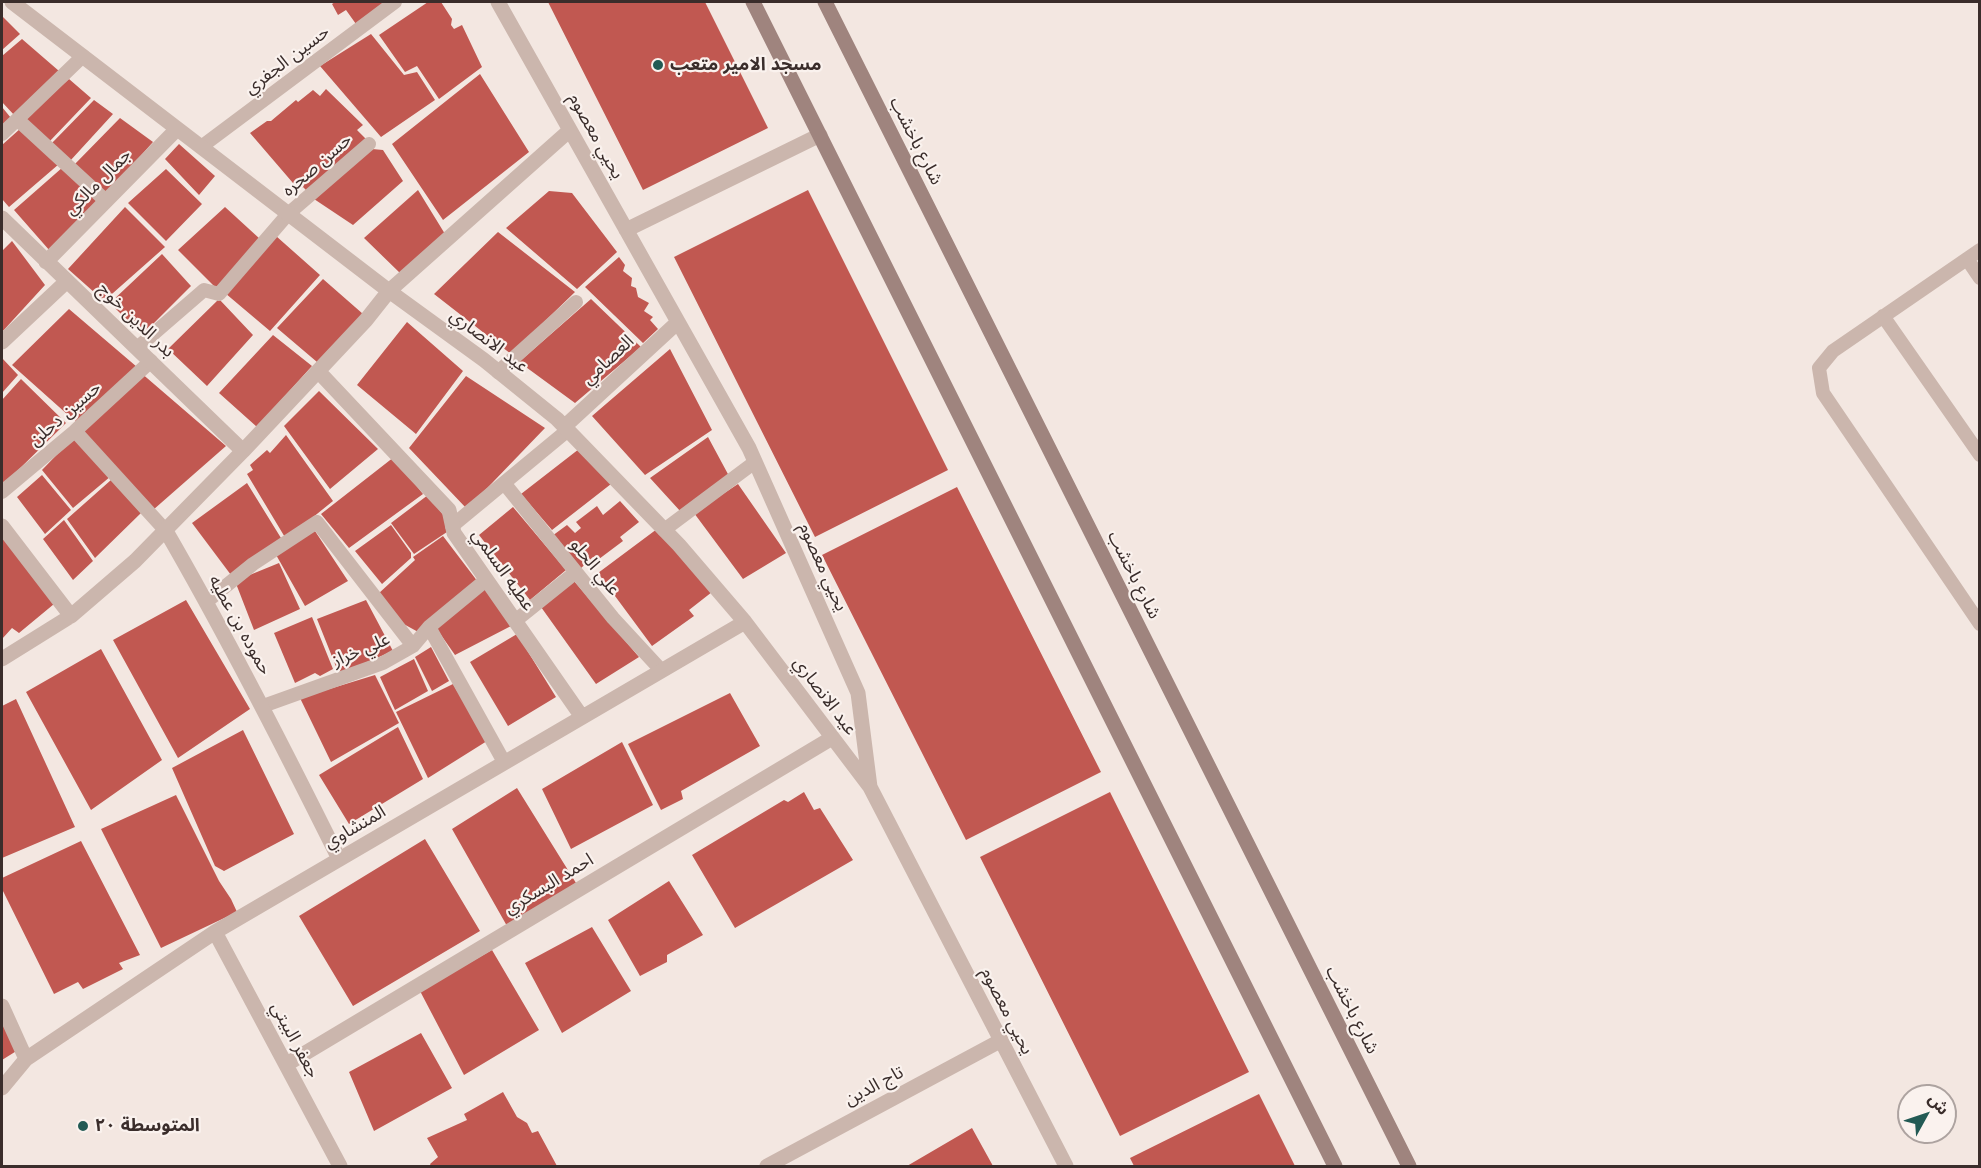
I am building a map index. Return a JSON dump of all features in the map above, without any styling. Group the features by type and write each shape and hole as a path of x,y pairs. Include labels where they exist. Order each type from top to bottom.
{"main road":[{"path":"753,2 1335,1167"},
{"name":"شارع باخشب","path":"825,2 1409,1167"}],"street":[{"name":"عيد الانصاري","path":"12,2 557,419 664,530 745,622 870,787"},
{"name":"يحيي معصوم","path":"498,2 749,448 858,693 870,787 1066,1167"},
{"name":"جمال مالكي","path":"46,262 177,129"},
{"path":"2,659 71,616 135,561 243,451 366,320 389,291 570,130"},
{"path":"626,230 820,135"},
{"name":"بدر الدين خوج","path":"2,218 243,451"},
{"path":"2,342 67,281"},
{"name":"العصامي","path":"566,429 678,322"},
{"name":"عطيه السلمي","path":"318,371 449,510 454,533 582,717"},
{"path":"2,526 71,616"},
{"name":"حموده بن عطيه","path":"166,531 263,706 339,859"},
{"name":"المنشاوي","path":"2,1089 26,1059 215,932 745,622"},
{"name":"احمد البسكري","path":"287,1064 832,738"},
{"name":"جعفر البيتي","path":"215,932 340,1167"},
{"path":"2,1006 26,1059"},
{"name":"تاج الدين","path":"767,1167 1000,1041"}],"lane":[{"name":"حسين الجفري","path":"201,147 396,2"},
{"path":"2,134 83,56"},
{"path":"18,120 106,201"},
{"name":"حسن صحره","path":"288,214 369,144"},
{"path":"137,348 204,290 219,294 288,214"},
{"path":"1980,250 1833,351 1819,368 1823,393 1980,624"},
{"path":"1967,259 1980,278"},
{"path":"498,372 576,302"},
{"path":"1883,316 1980,455"},
{"name":"حسين دحلن","path":"2,492 75,431 151,361"},
{"path":"452,526 566,429"},
{"name":"حموده بن عطيه","path":"75,431 166,531"},
{"path":"664,530 755,462"},
{"name":"علي الحلو","path":"504,483 613,618 661,670"},
{"path":"206,602 253,564 317,522 413,646"},
{"path":"515,621 576,572"},
{"name":"علي خراز","path":"263,706 382,663 413,646 429,627 486,580"},
{"path":"429,627 504,762"}],"building":[{"path":"335,2 386,2 356,24 346,10 338,15 332,4"},
{"path":"428,2 441,2 452,19 451,25 454,29 462,25 482,67 439,99 417,66 405,72 379,35"},
{"name":"مسجد الامير متعب","path":"548,2 705,2 768,128 643,190"},
{"path":"2,16 20,34 2,50"},
{"path":"371,34 404,75 417,72 435,100 381,137 320,66"},
{"path":"22,39 59,71 15,116 2,102 2,56"},
{"path":"480,74 529,152 443,220 392,144"},
{"path":"69,79 91,98 49,142 25,119"},
{"path":"326,89 363,125 357,130 367,140 307,191 303,187 299,190 250,133 267,121 271,121 296,100 298,102 313,90 320,96"},
{"path":"94,100 113,114 70,161 51,144"},
{"path":"2,107 11,118 2,126"},
{"path":"120,118 153,142 105,196 73,166"},
{"path":"21,128 59,164 9,207 2,199 2,145"},
{"path":"179,144 215,176 199,195 165,159"},
{"path":"372,149 383,150 403,181 353,225 314,199"},
{"path":"63,167 99,201 50,251 14,210"},
{"path":"166,169 202,204 166,241 128,203"},
{"path":"418,190 445,234 401,274 364,238"},
{"path":"808,190 948,470 815,537 674,257"},
{"path":"549,191 572,193 617,252 577,289 506,228"},
{"path":"125,207 165,247 104,301 68,269"},
{"path":"225,207 260,239 217,289 178,250"},
{"path":"498,232 575,292 511,354 434,294"},
{"path":"276,236 320,275 270,331 225,293"},
{"path":"12,241 45,285 2,332 2,251"},
{"path":"162,254 191,286 142,335 110,303"},
{"path":"619,257 625,265 623,271 632,278 631,286 636,288 638,297 649,303 644,311 653,317 650,320 658,329 643,343 585,287"},
{"path":"323,279 363,314 317,362 277,328"},
{"path":"219,299 253,335 207,386 168,349"},
{"path":"591,299 641,347 575,403 519,362"},
{"path":"69,309 137,367 77,423 12,365"},
{"path":"407,322 463,371 416,434 357,385"},
{"path":"273,335 312,366 257,427 219,393"},
{"path":"670,349 712,430 645,475 592,416"},
{"path":"2,358 18,375 2,393"},
{"path":"140,372 226,446 153,510 80,432"},
{"path":"466,376 545,428 467,509 409,448"},
{"path":"21,379 66,423 3,485 2,400"},
{"path":"319,391 378,449 330,489 284,426"},
{"path":"286,435 333,501 286,539 247,474 253,470 250,465 267,450 270,453"},
{"path":"74,437 111,476 73,508 42,470"},
{"path":"708,437 729,476 681,512 650,478"},
{"path":"579,449 611,484 552,530 521,494"},
{"path":"394,457 423,494 349,548 321,514"},
{"path":"42,475 71,510 45,534 17,497"},
{"path":"111,480 141,513 95,558 67,519"},
{"path":"247,483 281,538 231,575 192,523"},
{"path":"738,484 786,553 743,579 694,513"},
{"path":"957,487 1101,772 966,840 822,555"},
{"path":"428,495 447,520 450,530 414,554 391,523"},
{"path":"620,501 639,522 620,537 623,541 599,559 593,557 580,569 552,536 567,525 575,533 581,528 576,522 597,506 603,515"},
{"path":"513,507 566,570 530,600 479,535"},
{"path":"64,520 93,561 73,580 43,539"},
{"path":"391,525 411,553 411,558 382,584 355,551"},
{"path":"313,528 348,581 305,606 275,553"},
{"path":"657,529 712,592 689,610 694,616 652,646 598,573"},
{"path":"2,533 54,604 19,633 12,628 2,639"},
{"path":"443,536 478,582 420,633 400,622 378,594 415,560 413,557"},
{"path":"279,563 300,609 254,630 235,581"},
{"path":"574,581 639,657 596,684 541,607"},
{"path":"484,584 511,626 455,655 434,625"},
{"path":"186,600 250,709 178,758 113,640"},
{"path":"366,600 393,651 339,674 317,619"},
{"path":"312,617 333,669 320,676 315,673 295,683 274,633"},
{"path":"517,634 556,697 508,726 470,662"},
{"path":"431,647 449,681 432,691 415,657"},
{"path":"101,649 162,760 91,810 26,692"},
{"path":"414,659 428,691 395,710 380,677"},
{"path":"375,675 399,723 331,762 300,698"},
{"path":"453,684 487,741 428,778 396,712"},
{"path":"730,693 760,746 681,791 683,799 661,810 628,744"},
{"path":"16,699 75,827 2,858 2,706"},
{"path":"398,727 423,779 349,824 319,775"},
{"path":"243,730 294,834 224,871 215,866 172,768"},
{"path":"622,742 653,805 571,849 542,789"},
{"path":"517,788 576,883 507,926 452,829"},
{"path":"804,792 814,810 820,808 853,860 735,928 692,855 784,800 788,802"},
{"path":"1110,792 1249,1072 1120,1136 980,857"},
{"path":"176,795 237,912 161,948 101,829"},
{"path":"425,839 480,931 353,1006 299,916"},
{"path":"81,841 140,955 119,963 123,969 83,989 78,982 54,994 2,889 2,878"},
{"path":"669,881 703,935 667,955 667,962 640,976 608,920"},
{"path":"592,927 631,991 562,1033 525,963"},
{"path":"492,950 539,1030 464,1075 420,991"},
{"path":"2,1017 18,1050 2,1060"},
{"path":"421,1033 452,1088 374,1131 349,1072"},
{"path":"503,1092 517,1117 527,1123 532,1133 538,1131 557,1166 431,1166 430,1164 438,1157 427,1138 467,1120 464,1114"},
{"path":"1259,1094 1295,1166 1134,1166 1130,1158"},
{"path":"972,1128 993,1166 907,1166"}],"place":[{"name":"مسجد الامير متعب","path":"658,65"},
{"name":"المتوسطة ٢٠","path":"83,1126"}]}
